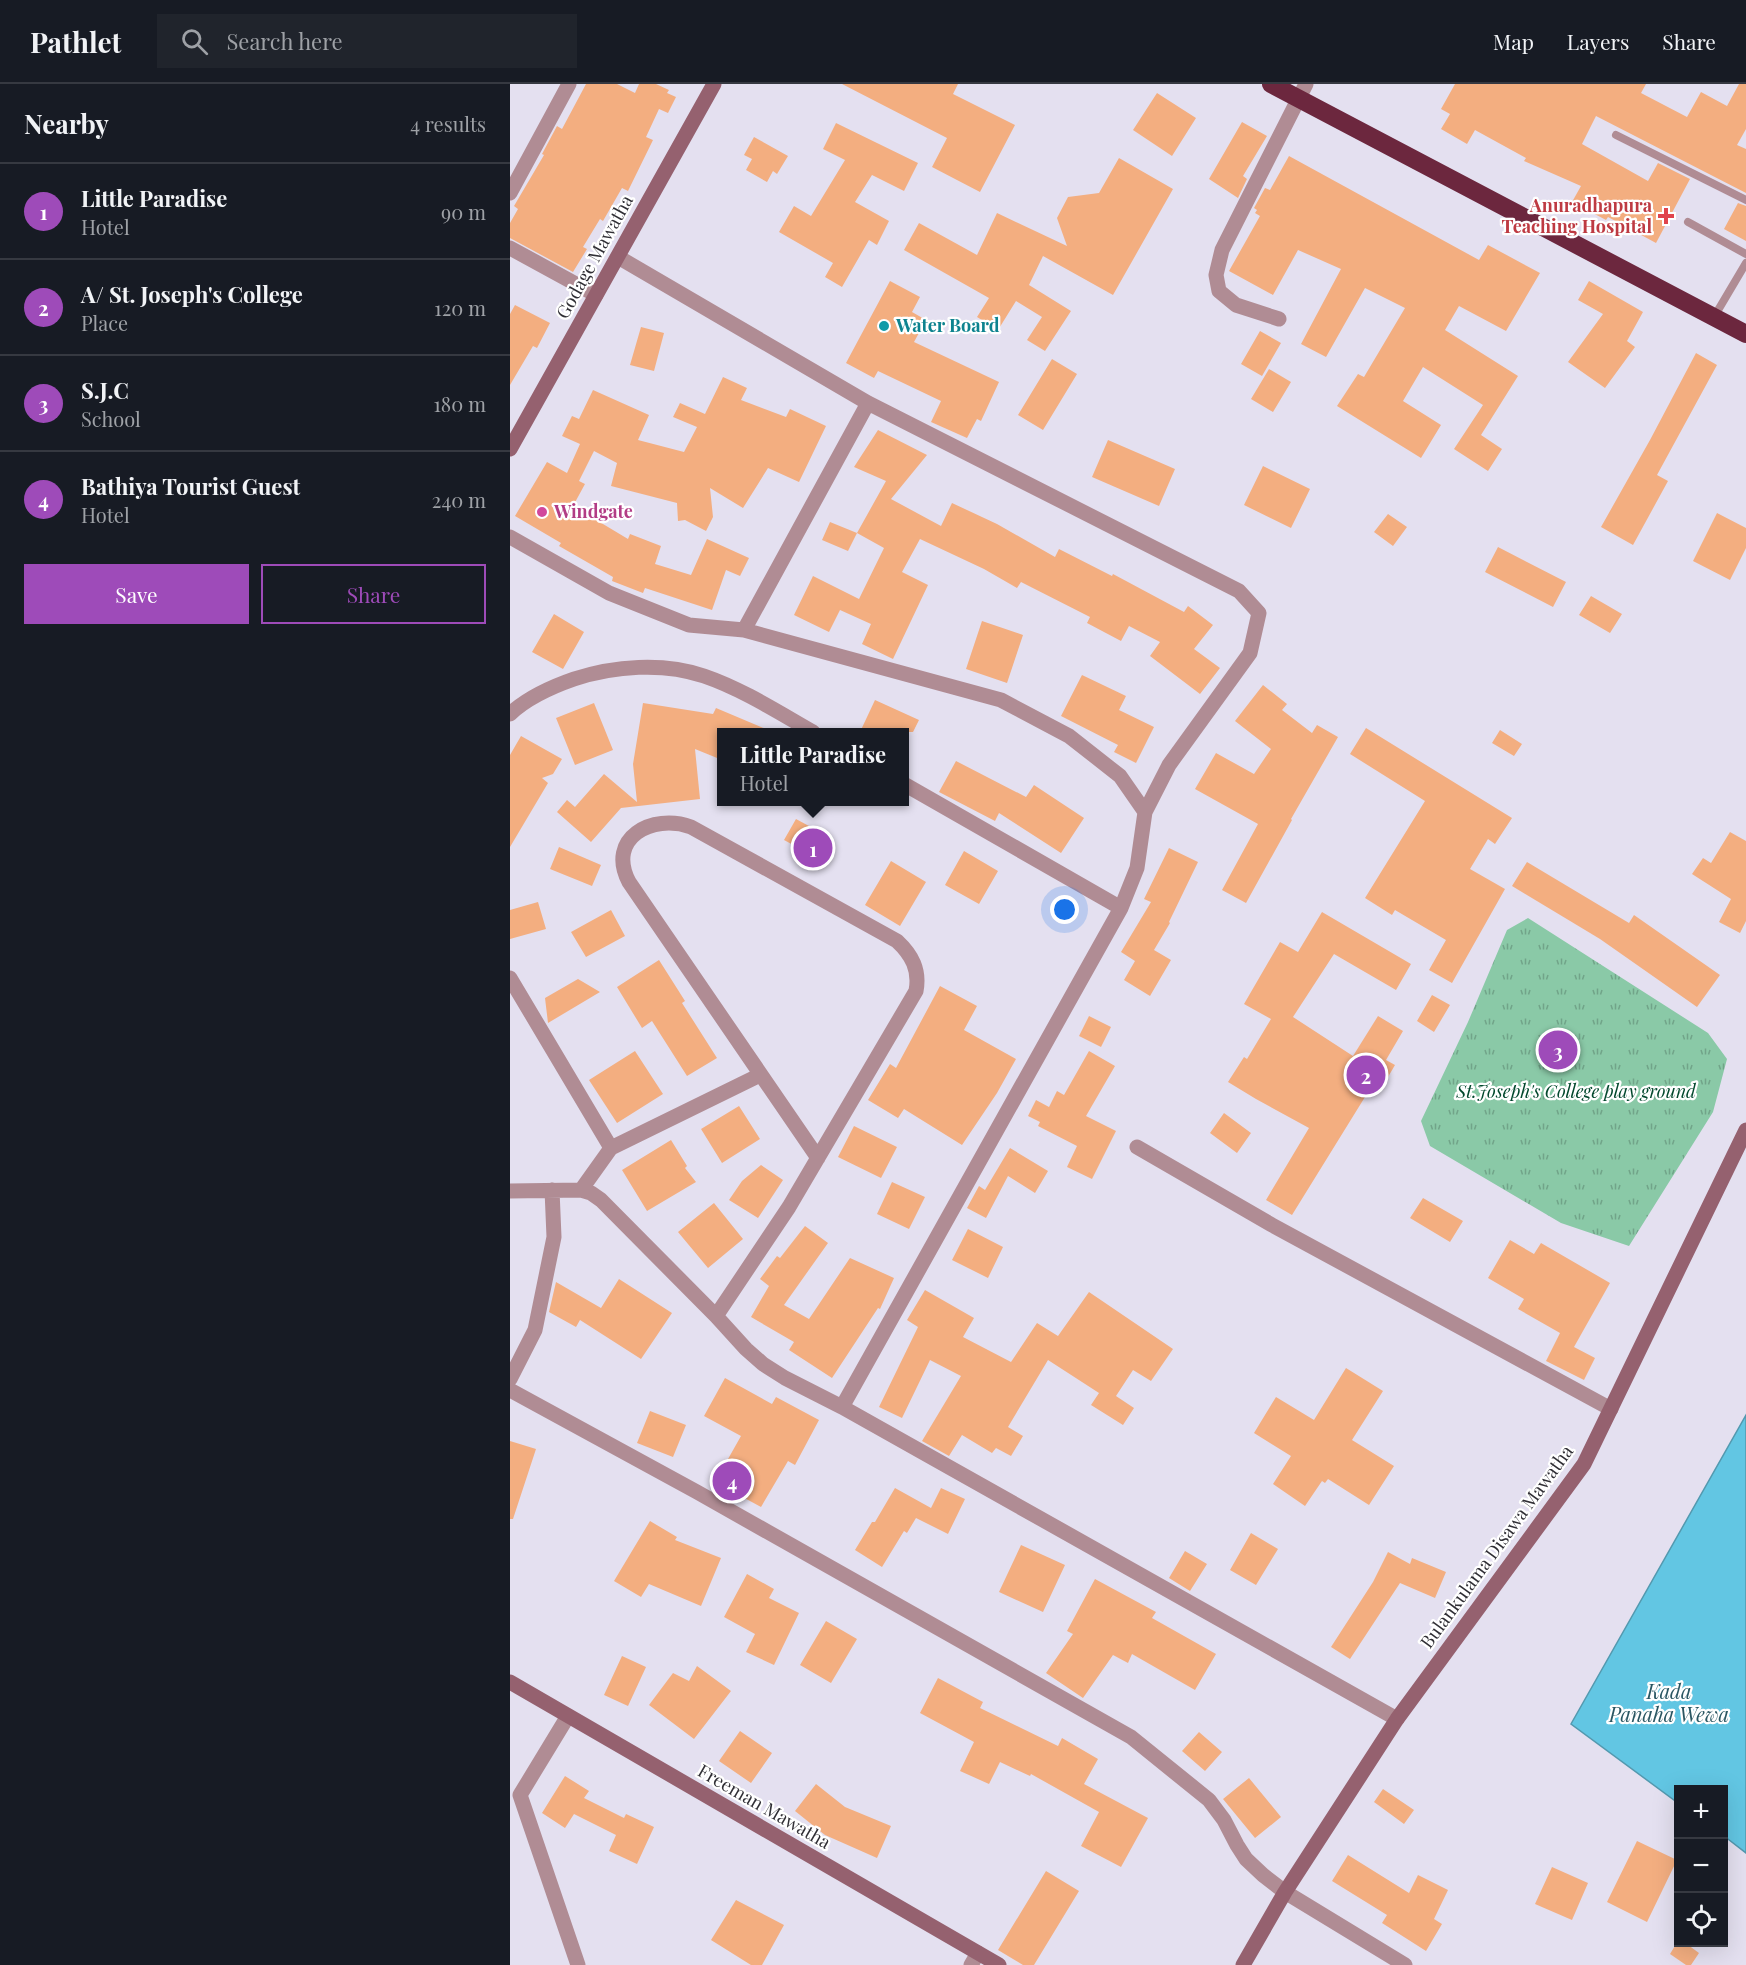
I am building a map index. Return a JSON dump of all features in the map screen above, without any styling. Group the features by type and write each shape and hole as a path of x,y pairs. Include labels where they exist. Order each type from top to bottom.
{"highway":[{"path":"1271,84 1302,92 1746,334"}],"street":[{"path":"510,193 569,84"},
{"name":"Godage Mawatha","path":"510,449 714,84"},
{"path":"1279,319 1236,305 1219,291 1216,275 1222,250 1302,92"},
{"path":"510,248 596,294"},
{"path":"618,256 868,403 1239,591 1259,613 1250,653 1169,765 1145,812 1137,868 1121,908 842,1407"},
{"path":"744,630 868,403"},
{"path":"510,537 609,593 689,625 744,630 1001,700 1070,736 1120,776 1145,812"},
{"path":"510,714 519,705 552,687 591,673 623,667 661,667 702,675 742,692 806,728"},
{"path":"909,787 1121,908"},
{"path":"716,1316 789,1207 818,1158 916,991 918,981 913,959 897,941 691,827 670,822 644,828 625,846 621,863 623,872 818,1158"},
{"path":"510,978 611,1148"},
{"path":"581,1190 611,1148 760,1075"},
{"name":"Bulankulama Disawa Mawatha","path":"1243,1965 1285,1892 1397,1719 1584,1464 1746,1130"},
{"path":"1137,1148 1272,1225 1611,1409"},
{"path":"510,1379 535,1330 554,1237 552,1190"},
{"path":"510,1191 581,1190 591,1193 601,1200 763,1364 1397,1719"},
{"path":"510,1390 697,1492 1131,1737 1209,1800 1224,1820 1246,1859 1285,1892 1405,1965"},
{"name":"Freeman Mawatha","path":"510,1682 975,1959 999,1965"},
{"path":"568,1716 520,1795 578,1965"}],"lane":[{"path":"1616,135 1746,200"},
{"path":"1688,222 1746,254"},
{"path":"1714,317 1746,262"}],"green space":[{"name":"St.Joseph's College play ground","path":"1528,918 1708,1033 1727,1059 1713,1112 1629,1246 1561,1223 1430,1146 1421,1121 1468,1022 1507,930"}],"water":[{"name":"Kada Panaha Wewa","path":"1746,1415 1746,1853 1728,1839 1728,1785 1674,1785 1674,1800 1571,1724"}],"building":[{"path":"586,84 617,84 635,93 639,84 656,84 669,90 667,93 676,97 668,113 659,109 646,137 653,140 628,191 622,188 603,221 600,219 583,247 587,249 573,272 510,238 510,223 518,209 514,206 544,155 542,154 557,126 562,129"},
{"path":"842,84 958,84 953,94 1015,125 980,192 932,167 947,138"},
{"path":"1455,84 1646,84 1641,93 1687,117 1701,92 1727,106 1739,84 1746,84 1746,129 1737,145 1746,149 1746,193 1596,116 1582,144 1648,181 1658,163 1690,179 1656,243 1608,217 1606,220 1572,202 1581,186 1524,161 1526,158 1475,130 1467,144 1441,129 1450,114 1441,109"},
{"path":"1157,93 1196,118 1172,156 1133,130"},
{"path":"1242,122 1267,136 1243,176 1247,179 1238,198 1209,179"},
{"path":"836,123 918,163 904,191 872,175 855,202 889,221 877,245 869,240 842,287 825,277 833,263 779,232 794,206 811,216 845,160 823,149"},
{"path":"754,137 788,156 777,174 773,171 767,182 746,170 752,159 744,155"},
{"path":"1289,156 1479,260 1488,245 1540,273 1506,331 1459,306 1445,330 1518,376 1481,435 1502,449 1488,471 1454,449 1483,405 1423,367 1403,401 1441,425 1421,458 1337,406 1358,374 1364,377 1405,308 1365,288 1326,357 1301,344 1341,269 1298,250 1273,295 1229,271 1260,216 1255,213 1257,210 1254,208 1265,188 1270,190"},
{"path":"1119,158 1173,189 1113,295 1043,256 1029,285 1071,311 1045,351 1027,340 1042,317 1016,301 998,330 977,317 989,298 904,250 919,223 977,255 997,213 1067,246 1057,218 1068,197 1099,193"},
{"path":"1738,203 1746,206 1746,241 1724,229"},
{"path":"890,281 920,297 912,312 926,320 914,342 999,382 981,421 977,419 967,438 931,422 941,401 878,371 874,378 846,363"},
{"path":"1589,281 1643,312 1627,341 1635,347 1605,388 1568,362 1603,314 1578,300"},
{"path":"515,305 550,323 537,348 533,346 510,385 510,314"},
{"path":"641,327 664,333 654,371 630,365"},
{"path":"1260,331 1281,343 1262,376 1241,364"},
{"path":"1696,353 1717,365 1657,475 1668,481 1633,545 1601,527"},
{"path":"1052,359 1077,374 1043,430 1018,415"},
{"path":"1269,369 1291,382 1273,412 1251,399"},
{"path":"723,377 747,388 741,400 786,417 790,409 826,426 799,482 768,468 743,508 710,488 713,517 706,531 685,520 678,521 677,503 611,486 617,463 594,451 579,481 585,484 573,506 628,539 630,534 661,546 655,564 691,575 707,539 749,558 740,576 726,570 712,610 645,588 643,593 612,581 613,577 559,546 561,543 515,516 547,462 567,473 580,444 562,436 572,416 579,419 593,390 649,415 638,440 684,452 697,427 673,417 680,403 705,414"},
{"path":"878,430 927,455 891,499 941,526 952,503 997,524 1055,557 1059,549 1112,576 1113,574 1184,612 1188,606 1213,625 1194,649 1220,668 1200,694 1150,656 1160,642 1129,626 1121,641 1087,623 1090,617 1021,582 1017,588 984,569 920,539 902,572 928,585 893,659 862,644 871,624 840,610 829,632 794,615 813,576 859,599 884,548 857,533 886,481 854,467"},
{"path":"1108,440 1175,469 1159,506 1092,477"},
{"path":"1263,466 1310,489 1291,528 1244,505"},
{"path":"1717,513 1746,528 1746,548 1730,580 1693,561"},
{"path":"1388,514 1407,527 1393,546 1374,532"},
{"path":"830,522 857,533 848,551 822,540"},
{"path":"1498,547 1566,582 1553,607 1485,572"},
{"path":"1591,596 1622,614 1610,633 1579,615"},
{"path":"554,614 584,632 563,669 532,652"},
{"path":"982,621 1023,635 1007,683 966,669"},
{"path":"1082,675 1126,696 1119,710 1154,727 1136,763 1114,752 1118,745 1061,716"},
{"path":"1263,685 1287,704 1282,710 1312,733 1317,725 1338,737 1246,903 1222,890 1258,824 1195,789 1216,753 1254,774 1271,749 1235,721"},
{"path":"875,700 919,720 913,732 909,732 909,728 862,728"},
{"path":"594,703 613,750 575,765 556,718"},
{"path":"643,703 713,714 716,708 764,728 717,728 717,758 695,749 700,799 621,808 591,842 557,812 567,800 575,807 604,774 637,802 633,764"},
{"path":"1366,728 1512,818 1495,844 1488,839 1470,869 1505,889 1452,983 1429,970 1446,940 1395,910 1392,915 1365,898 1425,801 1350,754"},
{"path":"1500,730 1522,744 1514,756 1492,743"},
{"path":"521,736 562,759 553,774 542,778 548,783 510,847 510,755"},
{"path":"956,761 1026,797 1034,785 1084,818 1061,853 999,813 995,821 939,792"},
{"path":"796,819 833,839 821,860 784,840"},
{"path":"1730,832 1746,841 1746,921 1740,933 1719,922 1731,899 1692,874 1703,858 1711,863"},
{"path":"559,847 601,865 592,886 550,869"},
{"path":"1169,848 1198,862 1170,923 1154,950 1171,960 1150,996 1124,980 1135,961 1121,952 1151,902 1144,899"},
{"path":"964,851 998,871 979,904 945,885"},
{"path":"891,861 926,882 900,926 865,905"},
{"path":"1527,862 1629,923 1634,915 1720,975 1697,1007 1600,939 1512,886"},
{"path":"538,902 546,929 510,939 510,910"},
{"path":"611,910 625,936 586,957 571,932"},
{"path":"1322,912 1411,964 1396,990 1334,954 1293,1017 1353,1056 1378,1016 1403,1031 1386,1060 1395,1065 1381,1089 1373,1084 1292,1215 1266,1200 1309,1128 1228,1082 1244,1057 1247,1059 1271,1019 1244,1004 1280,942 1298,952"},
{"path":"659,960 685,1001 682,1003 717,1058 687,1076 652,1021 642,1028 617,987"},
{"path":"578,979 600,992 548,1023 545,998"},
{"path":"940,986 977,1006 964,1030 1016,1059 997,1093 962,1145 904,1109 898,1118 868,1100 890,1064 896,1068"},
{"path":"1432,995 1450,1005 1434,1032 1417,1021"},
{"path":"1089,1016 1111,1027 1101,1047 1079,1036"},
{"path":"635,1051 663,1094 617,1123 589,1080"},
{"path":"1089,1051 1115,1066 1086,1116 1116,1131 1092,1179 1067,1167 1077,1146 1038,1126 1040,1122 1028,1116 1036,1100 1049,1107 1057,1091 1064,1095"},
{"path":"739,1106 760,1139 722,1163 701,1129"},
{"path":"1224,1113 1251,1133 1237,1153 1210,1133"},
{"path":"854,1126 897,1147 881,1178 838,1157"},
{"path":"671,1140 687,1166 685,1168 696,1182 647,1211 622,1170"},
{"path":"1010,1148 1048,1171 1035,1193 1008,1176 986,1218 967,1208 979,1186 985,1190"},
{"path":"761,1165 783,1180 758,1218 729,1200 742,1181"},
{"path":"892,1182 925,1197 909,1229 877,1214"},
{"path":"1423,1198 1463,1221 1450,1242 1410,1218"},
{"path":"714,1203 743,1239 708,1268 678,1232"},
{"path":"805,1226 828,1243 784,1305 809,1319 850,1258 894,1278 880,1309 878,1308 832,1378 789,1350 794,1342 751,1317 769,1286 760,1279 777,1256 780,1258"},
{"path":"968,1229 1003,1247 988,1278 952,1260"},
{"path":"1510,1240 1534,1254 1541,1243 1610,1283 1574,1347 1595,1358 1584,1380 1546,1361 1560,1333 1518,1309 1524,1299 1488,1278"},
{"path":"619,1279 672,1313 641,1359 580,1320 576,1327 549,1312 556,1282 601,1308"},
{"path":"925,1290 974,1318 963,1337 1011,1362 1037,1323 1058,1336 1089,1292 1173,1349 1151,1381 1133,1370 1116,1396 1134,1408 1123,1425 1091,1405 1099,1393 1048,1360 1008,1427 1023,1436 1011,1456 996,1448 992,1453 962,1435 949,1456 922,1441 961,1376 930,1360 902,1418 879,1407 918,1327 907,1320"},
{"path":"1346,1368 1383,1391 1352,1440 1394,1466 1369,1505 1328,1479 1325,1483 1322,1481 1305,1506 1273,1484 1291,1456 1254,1433 1276,1397 1314,1420"},
{"path":"725,1378 772,1404 776,1397 819,1420 795,1465 788,1461 761,1507 715,1482 741,1436 704,1416"},
{"path":"650,1411 686,1425 673,1457 637,1443"},
{"path":"510,1441 536,1449 513,1519 510,1519"},
{"path":"895,1488 931,1508 941,1488 965,1499 948,1534 916,1518 907,1533 904,1531 882,1567 855,1550"},
{"path":"650,1521 677,1537 675,1540 721,1558 701,1606 649,1584 641,1597 614,1581"},
{"path":"1251,1533 1278,1549 1256,1585 1230,1570"},
{"path":"1021,1545 1065,1565 1043,1612 999,1592"},
{"path":"1185,1551 1207,1564 1190,1591 1169,1578"},
{"path":"1388,1552 1410,1564 1412,1558 1446,1572 1435,1598 1400,1583 1350,1659 1331,1647 1373,1582"},
{"path":"747,1574 774,1589 769,1598 799,1613 774,1665 746,1652 755,1634 724,1617"},
{"path":"1095,1579 1156,1612 1152,1618 1216,1654 1195,1690 1132,1654 1128,1663 1113,1655 1083,1698 1046,1673 1073,1634 1067,1631"},
{"path":"826,1621 857,1639 831,1683 800,1665"},
{"path":"622,1656 646,1667 628,1706 604,1695"},
{"path":"697,1666 731,1691 694,1739 649,1705 673,1673 689,1681"},
{"path":"938,1678 983,1702 980,1708 1058,1746 1062,1738 1098,1759 1084,1784 1148,1818 1121,1867 1081,1846 1099,1812 1031,1774 1030,1776 1000,1762 989,1784 960,1771 974,1742 920,1713"},
{"path":"740,1731 772,1753 751,1783 719,1761"},
{"path":"1199,1732 1222,1752 1205,1771 1182,1751"},
{"path":"565,1776 589,1791 584,1798 624,1818 626,1814 654,1827 637,1864 609,1851 616,1835 574,1814 565,1828 542,1813"},
{"path":"1249,1778 1281,1817 1255,1838 1223,1799"},
{"path":"816,1784 845,1807 891,1826 877,1858 825,1835 795,1811"},
{"path":"1383,1789 1414,1810 1404,1824 1374,1802"},
{"path":"1637,1841 1674,1859 1674,1866 1647,1922 1607,1902"},
{"path":"1348,1855 1409,1893 1418,1875 1448,1890 1434,1919 1442,1924 1426,1951 1382,1923 1387,1915 1332,1881"},
{"path":"1552,1867 1588,1883 1572,1920 1535,1904"},
{"path":"1046,1871 1079,1891 1034,1965 1023,1965 998,1950"},
{"path":"736,1900 784,1925 762,1965 751,1965 711,1940"},
{"path":"1674,1947 1691,1947 1699,1953 1691,1965 1686,1965 1670,1954"}],"place":[{"name":"Anuradhapura Teaching Hospital","path":"1666,216"},
{"name":"Water Board","path":"884,326"},
{"name":"Windgate","path":"542,512"},
{"name":"Little Paradise","path":"813,848"},
{"name":"S.J.C","path":"1558,1050"},
{"name":"A/ St. Joseph's College","path":"1366,1075"},
{"name":"Bathiya Tourist Guest","path":"732,1481"}]}
